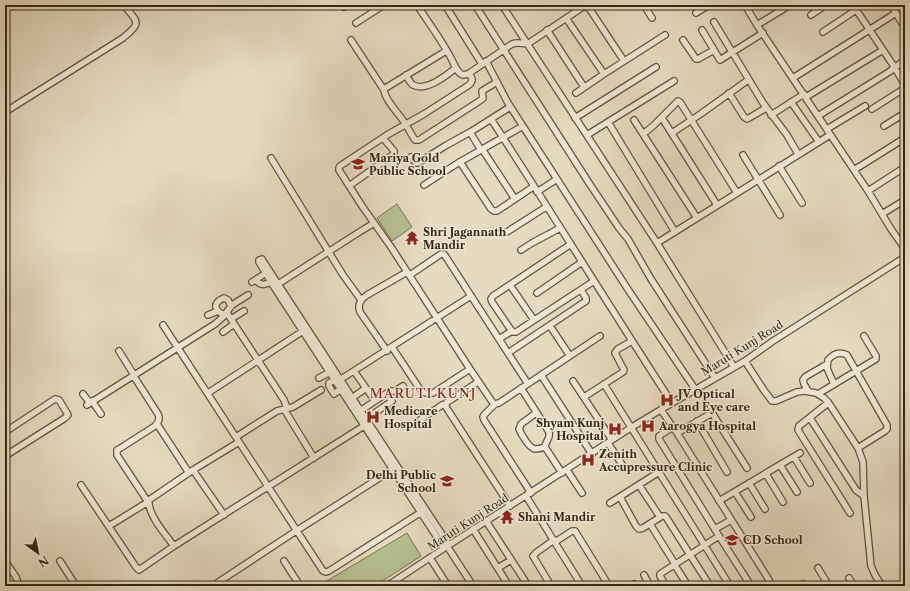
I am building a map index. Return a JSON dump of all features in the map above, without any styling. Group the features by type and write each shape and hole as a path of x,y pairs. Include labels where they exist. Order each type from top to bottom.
{"street":[{"path":"5,112 123,38 134,29 136,23 133,16 124,5"},
{"path":"356,23 384,5"},
{"path":"416,5 462,75 469,73 512,44 518,42 527,44 587,5 624,62"},
{"path":"445,5 497,82 510,107 558,179 627,288 695,389"},
{"path":"475,5 555,131 619,228 628,239 651,279 715,378"},
{"path":"511,5 503,7 657,243 734,367"},
{"path":"644,5 652,18"},
{"path":"696,13 709,5"},
{"path":"745,5 905,249"},
{"path":"758,25 790,5"},
{"path":"811,15 826,5"},
{"path":"890,5 905,28"},
{"path":"823,32 855,8 905,85"},
{"path":"793,78 896,13"},
{"path":"566,18 604,74"},
{"path":"714,22 733,52 748,80 798,154"},
{"path":"548,30 584,87"},
{"path":"702,30 720,60 763,33"},
{"path":"576,93 665,35"},
{"path":"351,40 384,90 396,112 414,139 417,140 481,100 482,91 497,82"},
{"path":"683,40 696,60 714,50"},
{"path":"771,115 791,102 805,96 883,50"},
{"path":"384,90 446,51"},
{"path":"818,116 895,68 905,60"},
{"path":"575,118 656,66"},
{"path":"406,75 414,86 426,86 433,84 456,68"},
{"path":"469,73 473,80 469,85 339,166 339,170 438,318 491,402 495,404"},
{"path":"672,133 748,80"},
{"path":"587,135 674,81"},
{"path":"872,109 905,88"},
{"path":"729,93 744,117 747,119 766,108"},
{"path":"643,134 679,101 737,193"},
{"path":"791,102 819,142"},
{"path":"827,129 865,106"},
{"path":"411,157 418,164 510,107"},
{"path":"884,126 905,113"},
{"path":"662,118 717,205"},
{"path":"491,119 672,403"},
{"path":"634,120 697,218"},
{"path":"608,122 675,232"},
{"path":"424,185 460,162 523,126"},
{"path":"470,132 515,199"},
{"path":"657,243 830,135"},
{"path":"349,186 394,154 394,151 383,138"},
{"path":"854,170 905,138"},
{"path":"743,155 780,215"},
{"path":"271,158 343,275 361,300"},
{"path":"460,162 493,210 497,211 515,199 558,179"},
{"path":"779,166 802,203"},
{"path":"868,191 905,168"},
{"path":"882,214 905,200"},
{"path":"508,232 546,206"},
{"path":"266,273 254,281 259,284 275,284 374,223"},
{"path":"521,250 560,228"},
{"path":"512,331 491,299 493,296 570,244"},
{"path":"470,369 433,393 425,393 419,388 360,312 359,305 361,300 376,289 408,274 443,254 528,384"},
{"name":"Maruti Kunj Road","path":"387,586 632,427 734,367 905,257"},
{"path":"275,284 263,261 261,259 259,260 266,273 305,329 341,389 366,422"},
{"path":"537,293 582,262"},
{"path":"499,339 512,331 516,332 594,281"},
{"path":"510,285 534,320"},
{"path":"508,353 586,301 586,298 581,290"},
{"path":"90,403 216,324 226,314 231,306 248,295"},
{"path":"337,381 471,296"},
{"path":"218,311 216,306 224,298 228,300 231,306"},
{"path":"208,315 218,311 226,314 232,322 284,400 286,408 314,458"},
{"path":"223,332 244,311"},
{"path":"163,325 324,572 327,572 423,511"},
{"path":"550,326 570,356"},
{"path":"208,393 305,329"},
{"path":"305,329 330,372 352,398 395,468 473,586"},
{"path":"582,586 484,418 484,415 495,404 499,403 600,336"},
{"path":"818,394 874,360 876,357 864,336"},
{"path":"584,397 623,372 623,368 615,353 618,349 632,341"},
{"path":"119,351 159,416 159,420 157,424 117,450 118,459 148,502 149,509 154,518 174,546"},
{"path":"834,384 827,368 828,360 835,354 843,353 847,355 856,370 887,427 885,431 858,448"},
{"path":"745,360 772,401 776,401 797,392 808,391 818,394 824,398 858,448 863,462 864,496 871,566 882,586"},
{"path":"808,391 804,384 804,377 827,364"},
{"path":"354,371 375,401"},
{"path":"320,378 330,372"},
{"path":"541,375 592,454"},
{"path":"573,381 610,441 623,466"},
{"path":"420,420 478,382"},
{"path":"604,384 730,586"},
{"path":"360,411 390,391 395,391 403,386"},
{"path":"352,398 366,388"},
{"path":"521,388 549,434 545,448"},
{"path":"109,526 148,502 150,498 191,472 272,414 295,406 321,390"},
{"path":"81,485 138,570 314,458 366,422 392,401 387,393"},
{"path":"83,394 101,414"},
{"path":"5,432 55,399 59,400 67,413 65,418 5,456"},
{"path":"828,403 798,428 799,432 850,513"},
{"path":"446,404 447,409 510,506"},
{"path":"661,410 674,427 769,580"},
{"path":"536,413 521,424 519,429 527,443 532,448 545,448"},
{"path":"677,433 713,413 747,468"},
{"path":"810,418 856,490 864,496"},
{"path":"697,422 727,472"},
{"path":"157,424 224,515"},
{"path":"674,427 659,436 659,439 718,536 751,586"},
{"path":"545,448 582,493"},
{"path":"719,500 800,453"},
{"path":"794,457 810,483"},
{"path":"780,465 797,492"},
{"path":"214,585 296,530 395,468"},
{"path":"610,503 659,472"},
{"path":"766,474 783,502"},
{"path":"749,483 765,508"},
{"path":"639,485 660,517"},
{"path":"735,492 751,517"},
{"path":"620,497 639,529 660,517 666,516 710,586"},
{"path":"715,529 731,520"},
{"path":"486,521 525,581"},
{"path":"650,524 688,586"},
{"path":"473,530 509,586"},
{"path":"551,586 533,556 537,552 572,531 575,531 608,586"},
{"path":"666,586 660,574 718,536"},
{"path":"430,558 448,586"},
{"path":"498,568 511,560"},
{"path":"5,561 16,578 19,586"},
{"path":"60,561 76,586"},
{"path":"284,561 300,586"},
{"path":"818,568 829,586"},
{"path":"644,575 650,586"},
{"path":"849,578 854,586"}],"green space":[{"path":"397,204 412,227 392,241 377,218"},
{"path":"407,533 421,556 375,586 320,585"}],"place":[{"name":"Mariya Gold Public School","path":"358,164"},
{"name":"Shri Jagannath Mandir","path":"412,238"},
{"name":"JV Optical and Eye care","path":"667,400"},
{"name":"Medicare Hospital","path":"373,417"},
{"name":"Aarogya Hospital","path":"648,426"},
{"name":"Shyam Kunj Hospital","path":"615,429"},
{"name":"Zenith Accupressure Clinic","path":"588,460"},
{"name":"Delhi Public School","path":"447,481"},
{"name":"Shani Mandir","path":"507,517"},
{"name":"CD School","path":"732,540"}],"district":[{"name":"MARUTI KUNJ","path":"423,393"}]}
